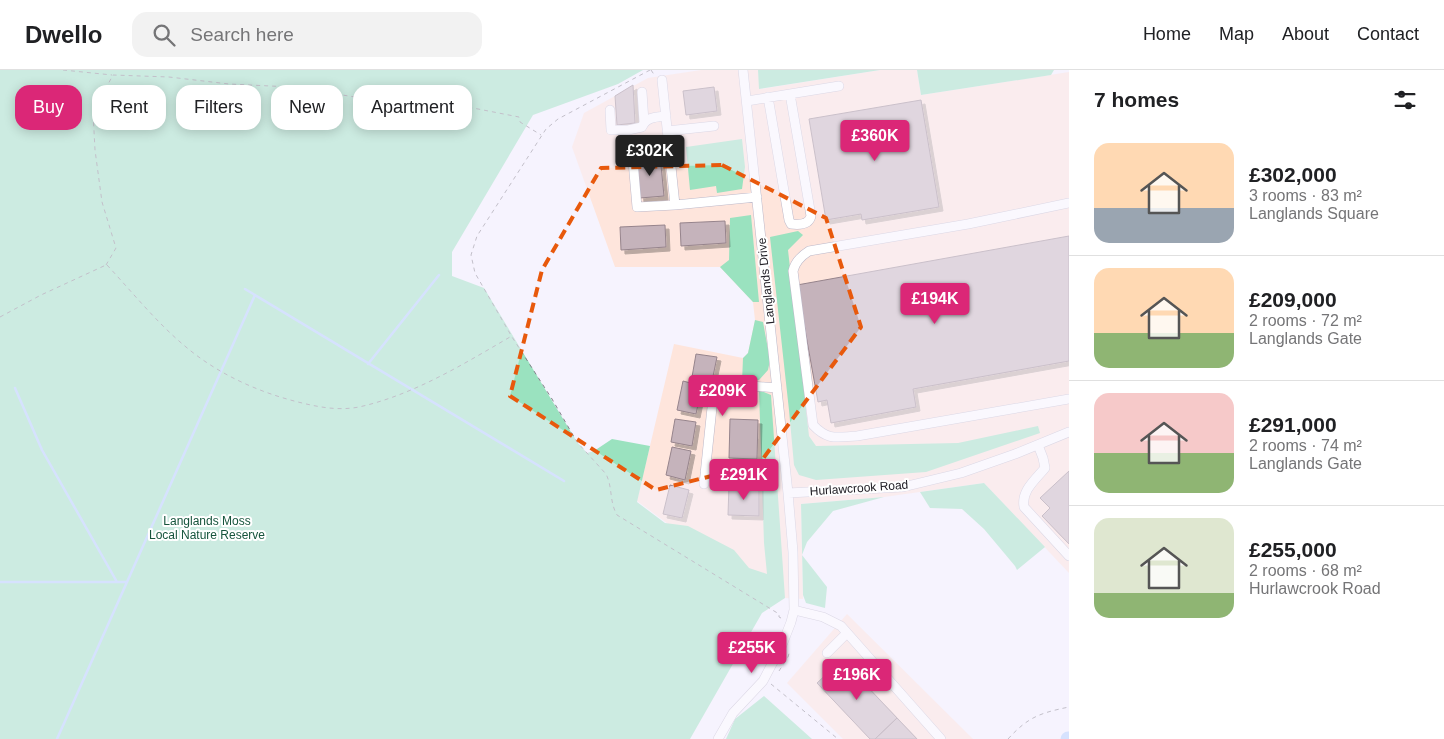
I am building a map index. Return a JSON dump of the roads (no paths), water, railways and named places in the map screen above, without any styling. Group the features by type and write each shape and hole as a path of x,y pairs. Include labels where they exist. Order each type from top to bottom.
{"street":[{"name":"Langlands Drive","path":"743,70 788,493"},
{"path":"662,80 675,205"},
{"path":"746,101 839,86"},
{"path":"642,92 644,122"},
{"path":"768,97 788,220 791,224 797,224 807,222 811,216 790,94"},
{"path":"610,110 611,130 628,130 642,127 644,122 650,118 666,116"},
{"path":"667,131 714,126"},
{"path":"633,161 637,207 757,197"},
{"path":"1069,203 968,224 862,241 809,252 794,264 793,271 813,425 826,436 857,436 1069,399"},
{"path":"704,484 713,398 720,387 739,385 777,388"},
{"name":"Hurlawcrook Road","path":"788,493 903,487 961,473 1069,432"},
{"path":"1038,445 1045,468 1025,491 1022,500 1024,507 1069,556"},
{"path":"705,471 751,472"},
{"path":"718,739 733,713 763,681 782,645 791,622 794,610 793,552 788,493"},
{"path":"794,610 823,617 841,626 941,739"},
{"path":"827,653 847,633"}],"waterway":[{"path":"368,364 439,275"},
{"path":"245,289 564,481"},
{"path":"57,739 255,295"},
{"path":"15,388 42,450 117,582"},
{"path":"0,582 127,582"}],"park label":[{"name":"Langlands Moss Local Nature Reserve","path":"207,528"}]}
